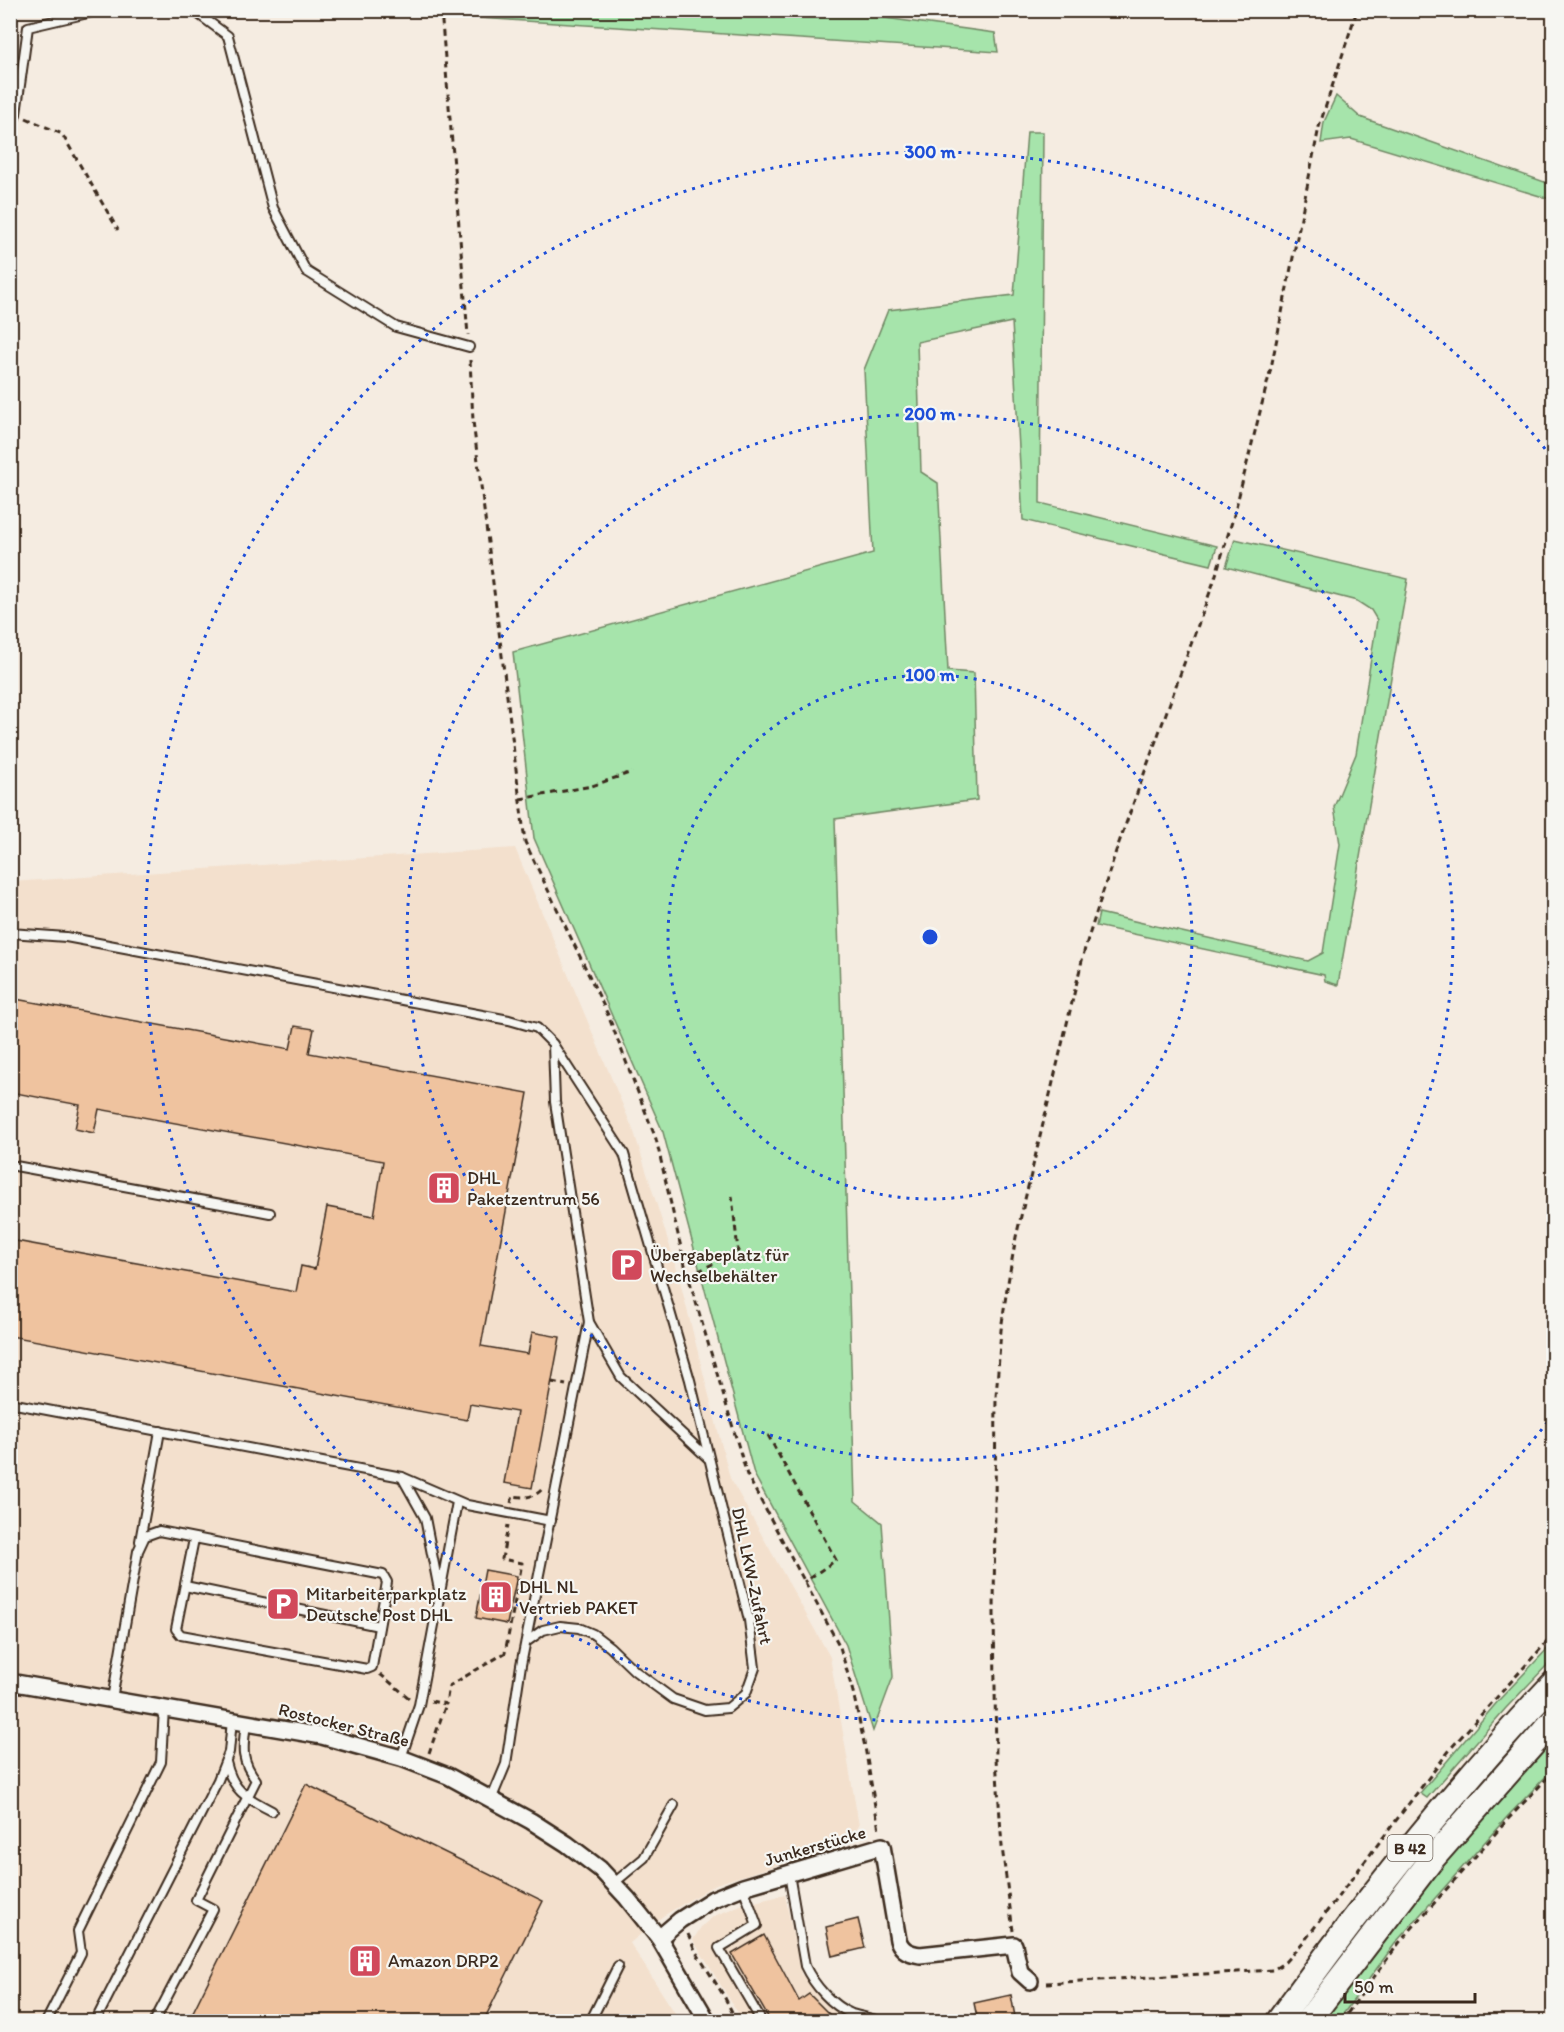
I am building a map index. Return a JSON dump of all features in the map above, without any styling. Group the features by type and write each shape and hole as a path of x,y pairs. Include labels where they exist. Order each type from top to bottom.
{"highway":[{"name":"B 42","path":"1278,2022 1351,1922 1413,1845 1554,1683"},
{"name":"B 42","path":"1307,2022 1432,1859 1554,1720"}],"street":[{"name":"Rostocker Straße","path":"10,1682 322,1736 401,1758 448,1776 531,1821 600,1869 659,1938 708,2022"},
{"name":"Junkerstücke","path":"659,1938 680,1920 713,1899 743,1887 882,1846 897,1940 901,1948 920,1955 1014,1945"},
{"path":"1014,1945 1020,1972 1030,1981"}],"lane":[{"path":"10,133 16,114 28,27 101,10"},
{"path":"193,10 228,36 273,208 306,271 396,327 469,347"},
{"name":"DHL LKW-Zufahrt","path":"10,933 66,936 509,1020 537,1028 553,1044 624,1154 690,1380 749,1620 756,1668 746,1693 728,1708 705,1710 673,1699 635,1671 593,1634 579,1628 560,1626 543,1630 526,1642"},
{"path":"491,1800 506,1764 526,1642 589,1322 555,1102 553,1044"},
{"path":"10,1165 270,1213"},
{"path":"589,1322 621,1377 710,1459"},
{"path":"10,1403 402,1477 457,1502 551,1521"},
{"path":"112,1699 160,1431"},
{"path":"402,1477 425,1518 440,1594"},
{"path":"401,1758 420,1700 457,1502"},
{"path":"138,1551 145,1536 159,1531 383,1575 387,1582 372,1666 367,1669 181,1635 176,1629 194,1539"},
{"path":"185,1586 379,1626"},
{"path":"46,2022 81,1953 78,1931 161,1762 164,1708"},
{"path":"95,2022 218,1780 239,1721"},
{"path":"154,2022 213,1909 196,1900 256,1780 247,1768 242,1754 239,1721"},
{"path":"226,1761 230,1778 247,1798 272,1811"},
{"path":"614,1883 644,1858 674,1805"},
{"path":"789,1874 805,1966 810,1976 817,1986 846,2011 881,2022"},
{"path":"743,1887 757,1925 719,1948 762,2022"},
{"path":"590,2022 618,1966"}],"path":[{"path":"441,10 469,347 472,421 525,842 608,1016 656,1139 688,1276 747,1475 840,1647 865,1747 882,1846"},
{"path":"1014,1945 1002,1847 996,1759 994,1614 996,1397 1008,1278 1018,1226 1085,948 1116,851 1214,581 1234,515 1271,368 1319,127 1357,10"},
{"path":"16,114 62,134 118,230"},
{"path":"520,799 592,786 632,772"},
{"path":"688,1276 738,1251 732,1196"},
{"path":"552,1382 566,1385 564,1396"},
{"path":"768,1435 836,1560 804,1582"},
{"path":"424,1767 446,1704 449,1686 505,1653 522,1563 501,1559 513,1496 528,1498 541,1491 546,1481"},
{"path":"1030,1981 1044,1984 1273,1970 1285,1962 1305,1940 1452,1747 1554,1634"},
{"path":"372,1666 408,1698 446,1704"},
{"path":"1341,2022 1399,1943 1509,1818 1554,1771"},
{"path":"680,1920 737,2022"}],"shaded area":[{"path":"515,848 634,1132 676,1266 730,1478 830,1657 859,1826 846,1844 716,1884 663,1916 630,1943 680,2021 11,2022 11,882"},
{"path":"785,1895 801,1974 830,2005 848,2020 854,2021 743,2021 693,1940 701,1927 714,1916 741,1905"}],"green space":[{"path":"826,10 995,33 998,52 449,16 448,11"},
{"path":"1336,96 1360,117 1553,185 1553,200 1351,139 1321,143 1324,122"},
{"path":"1027,132 1043,132 1040,503 1217,546 1211,565 1023,520 1012,322 917,342 921,472 938,483 948,671 974,673 977,800 835,819 855,1501 882,1523 893,1677 873,1731 846,1645 754,1474 663,1132 534,838 513,652 873,553 864,370 888,310 1014,295"},
{"path":"1235,539 1408,579 1338,985 1325,981 1324,975 1096,926 1099,913 1308,961 1323,953 1340,844 1334,807 1356,754 1377,620 1371,610 1357,601 1226,567"},
{"path":"1553,1643 1553,1659 1506,1708 1427,1798 1420,1793 1499,1700"},
{"path":"1553,1736 1553,1769 1507,1817 1397,1941 1338,2021 1321,2022 1433,1876"}],"building":[{"name":"DHL Paketzentrum 56","path":"10,998 290,1049 295,1026 314,1029 309,1053 528,1093 481,1346 528,1354 532,1332 560,1337 532,1488 504,1483 517,1412 470,1404 467,1420 10,1336 10,1240 296,1292 301,1266 315,1269 327,1207 374,1216 383,1161 99,1109 94,1133 75,1129 80,1105 10,1092"},
{"name":"DHL NL Vertrieb PAKET","path":"485,1570 517,1576 507,1624 476,1618"},
{"name":"Amazon DRP2","path":"306,1784 543,1901 483,2022 188,2022"},
{"path":"858,1919 865,1948 832,1956 826,1927"},
{"path":"764,1935 799,2001 809,1994 837,2022 771,2022 732,1954"},
{"path":"1011,1995 1016,2022 978,2022 974,2003"}],"place":[{"name":"DHL Paketzentrum 56","path":"444,1188"},
{"name":"Übergabeplatz für Wechselbehälter","path":"627,1265"},
{"name":"DHL NL Vertrieb PAKET","path":"496,1597"},
{"name":"Mitarbeiterparkplatz Deutsche Post DHL","path":"283,1604"},
{"name":"Amazon DRP2","path":"365,1961"}]}
